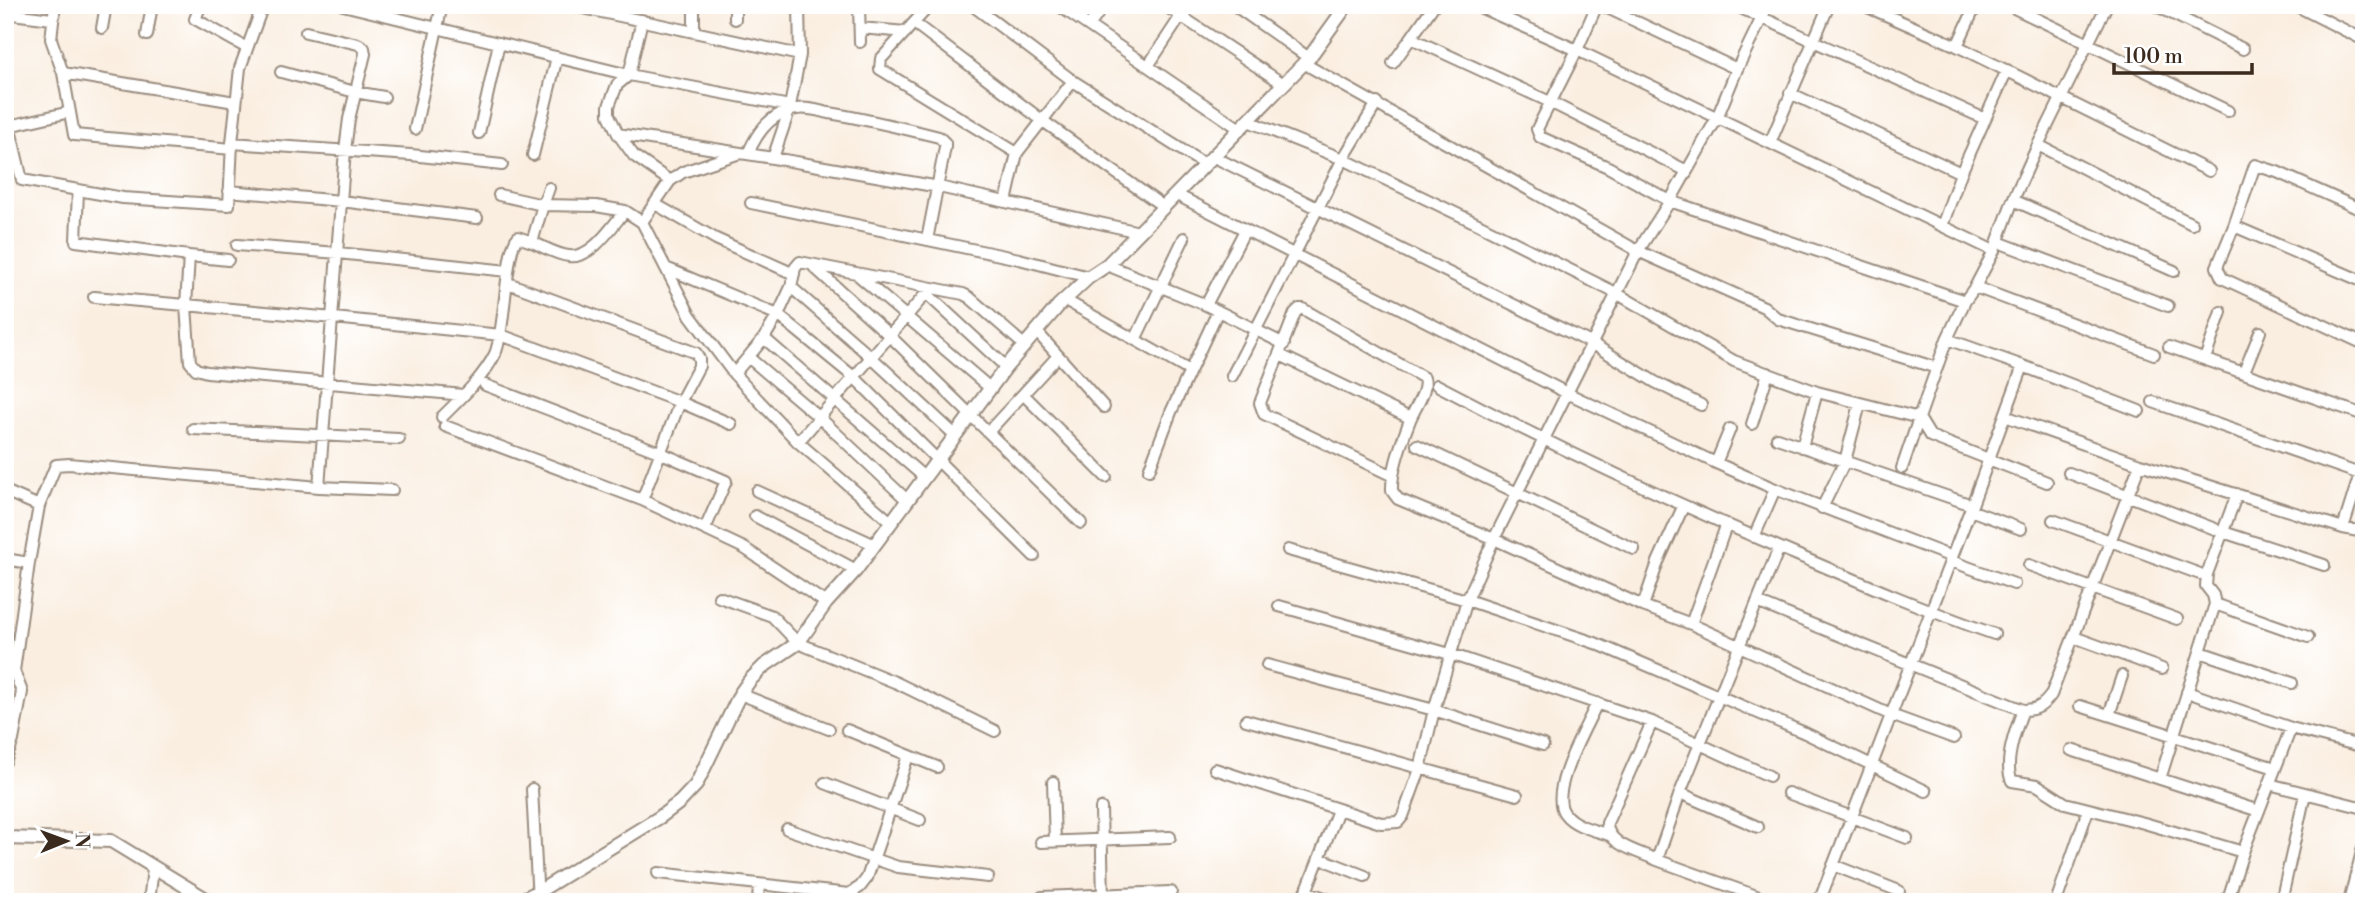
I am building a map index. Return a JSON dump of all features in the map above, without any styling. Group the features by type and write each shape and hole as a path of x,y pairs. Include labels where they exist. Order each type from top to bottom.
{"street":[{"path":"55,5 51,39 63,73 74,135 232,146 345,150 502,165"},
{"path":"102,28 106,5"},
{"path":"146,35 152,5"},
{"path":"201,5 195,19 247,48"},
{"path":"5,107 22,180 123,198 229,205 235,102 240,68 263,5"},
{"path":"343,5 629,75 790,109 859,118 939,137 946,147 927,240"},
{"path":"415,129 442,5"},
{"path":"569,5 800,55"},
{"path":"694,5 694,32"},
{"path":"735,5 735,19"},
{"path":"774,158 790,109 800,55 799,5"},
{"path":"859,5 860,41"},
{"path":"930,5 881,59 880,69 1017,153"},
{"path":"972,5 1073,81 1208,160 1319,207 1591,343 1655,382 1701,405"},
{"path":"1058,5 1148,66 1244,125 1343,159 1616,293 1734,361 1817,392 1919,418 1930,436 2047,481"},
{"path":"1089,26 1104,5"},
{"path":"1164,5 1282,83"},
{"path":"1234,5 1306,61 1638,251 1764,307 1778,319 1937,368"},
{"path":"516,902 538,897 660,817 696,785 740,694 764,666 798,643 827,603 856,570 1024,345 1065,300 1089,277 1107,265 1177,195 1306,61 1347,5"},
{"path":"1393,63 1434,5"},
{"path":"1475,5 1577,50 1942,226 2168,306"},
{"path":"1737,69 1599,5 1537,129 1540,137 1608,167 1670,201 1965,301"},
{"path":"1734,5 1985,119"},
{"path":"1215,769 1381,823 1398,822 1403,816 1420,769 1433,710 1467,600 1494,539 1638,251 1717,118 1768,5"},
{"path":"1770,143 1829,5"},
{"path":"1863,5 1957,46 2209,171"},
{"path":"1957,46 1976,5"},
{"path":"2008,5 2035,11 2089,42 2228,111"},
{"path":"1902,468 1947,339 1996,246 2038,145 2107,5"},
{"path":"2155,5 2243,49"},
{"path":"2295,5 2364,40"},
{"path":"12,14 52,19"},
{"path":"1148,66 1181,16"},
{"path":"642,20 629,75 617,85 608,107 608,115 635,156 670,181"},
{"path":"860,28 910,27 1164,207"},
{"path":"306,33 358,44 364,48 365,54 345,150 319,487"},
{"path":"1410,38 1550,102 1687,172"},
{"path":"479,133 499,43"},
{"path":"533,155 557,57"},
{"path":"1942,226 1961,173 2007,70"},
{"path":"281,72 384,97"},
{"path":"63,73 235,102"},
{"path":"1006,202 1017,153 1073,81"},
{"path":"1790,93 1961,173"},
{"path":"1232,376 1293,253 1343,159 1377,103"},
{"path":"642,222 670,181 683,172 744,153 767,122 790,109"},
{"path":"9,126 70,112"},
{"path":"618,134 939,187 1139,232"},
{"path":"2038,145 2192,224"},
{"path":"2364,211 2256,165 2217,267 2222,278 2364,344"},
{"path":"5,170 18,166"},
{"path":"532,242 549,188"},
{"path":"78,190 76,241 228,260"},
{"path":"229,191 341,201 477,218"},
{"path":"499,195 543,205 580,204 625,211 642,222 690,315 734,374 798,442 891,522"},
{"path":"1177,195 1567,393 1716,463 2014,584"},
{"path":"2013,200 2174,271"},
{"path":"751,203 1019,258 1089,277"},
{"path":"655,204 716,239 794,274"},
{"path":"625,211 592,248 578,256 558,253 518,237 516,239 508,271 501,335 495,354 444,421 642,500 705,529 744,548 827,603"},
{"path":"2234,226 2364,282"},
{"path":"1206,305 1245,230"},
{"path":"1135,340 1184,238"},
{"path":"237,245 508,271"},
{"path":"189,256 186,306 190,362 196,369 328,385 464,395"},
{"path":"734,374 764,338 778,315 800,262 928,291 969,297 1024,345"},
{"path":"1107,265 1218,310 1284,344"},
{"path":"814,267 889,335 1081,523"},
{"path":"666,268 778,315 855,378 1034,556"},
{"path":"857,274 990,388"},
{"path":"508,283 696,353 699,366 659,452 642,500"},
{"path":"790,287 955,435"},
{"path":"1975,287 2154,354"},
{"path":"798,442 928,291"},
{"path":"928,291 1006,367"},
{"path":"94,297 501,335 681,402 731,424"},
{"path":"1065,300 1190,371"},
{"path":"1393,476 1264,414 1260,403 1295,313 1303,309 1422,376 1425,386 1410,418 1393,476 1392,491 1398,499 1739,645 1891,715 1954,738"},
{"path":"1149,470 1171,412 1218,310"},
{"path":"2204,359 2221,312"},
{"path":"1036,331 1104,407"},
{"path":"2244,372 2260,332"},
{"path":"764,338 924,477"},
{"path":"1947,339 2139,411"},
{"path":"2169,347 2364,415"},
{"path":"1280,355 1410,418"},
{"path":"988,432 1058,356"},
{"path":"748,357 820,418 908,501"},
{"path":"1819,902 1952,559 2023,366"},
{"path":"1752,424 1768,373"},
{"path":"485,384 726,481 705,529"},
{"path":"1437,385 1545,441 1683,507 1931,613 1994,634"},
{"path":"1802,447 1817,392"},
{"path":"1023,394 1106,477"},
{"path":"2153,402 2360,474"},
{"path":"1822,508 1845,461 1860,404"},
{"path":"2005,416 2140,464 2343,528 2364,532"},
{"path":"193,429 399,439"},
{"path":"1716,463 1730,429"},
{"path":"1777,438 1845,461 2021,529"},
{"path":"1417,445 1634,550"},
{"path":"2343,528 2364,463"},
{"path":"1758,602 2023,710 2033,710 2043,706 2051,695 2140,464"},
{"path":"5,681 10,672 39,506 56,465 319,487 392,489"},
{"path":"2069,473 2219,531 2324,565"},
{"path":"1754,537 1775,489"},
{"path":"5,491 39,506"},
{"path":"757,491 873,544"},
{"path":"2160,779 2215,604 2206,580 2219,531 2237,494"},
{"path":"1643,606 1658,562 1683,507"},
{"path":"755,516 856,570"},
{"path":"2053,520 2200,575"},
{"path":"1691,624 1727,526"},
{"path":"1657,860 1680,793 1779,548"},
{"path":"1288,550 1467,600 1595,643 1805,733 1926,791"},
{"path":"5,559 29,563"},
{"path":"2029,565 2177,619"},
{"path":"719,597 772,616 798,643 897,683 995,731"},
{"path":"2215,604 2308,637"},
{"path":"1279,606 1450,654 1652,722 1769,776"},
{"path":"2074,638 2162,669"},
{"path":"2200,652 2292,683"},
{"path":"1267,665 1433,710 1543,745"},
{"path":"5,762 13,740 22,691 10,672"},
{"path":"2109,715 2122,676"},
{"path":"2187,692 2291,728 2364,747"},
{"path":"740,694 829,729"},
{"path":"1597,703 1562,783 1559,798 1562,810 1570,819 1609,835 1614,840 1657,860 1773,902"},
{"path":"2080,706 2275,768"},
{"path":"2023,710 2015,731 2009,777 2015,782 2037,785 2057,800 2088,810 2243,852"},
{"path":"1246,720 1517,795"},
{"path":"1609,835 1608,823 1652,722"},
{"path":"2241,902 2228,899 2243,852 2291,728"},
{"path":"847,730 937,767"},
{"path":"2071,750 2259,811"},
{"path":"658,873 849,894 867,878 908,756"},
{"path":"1053,782 1055,841"},
{"path":"825,783 920,820"},
{"path":"2269,785 2364,808"},
{"path":"532,789 538,897"},
{"path":"1680,793 1758,827"},
{"path":"1788,793 1907,838"},
{"path":"2281,902 2305,794"},
{"path":"1101,808 1103,898"},
{"path":"1335,902 1304,896 1338,810"},
{"path":"2056,902 2088,810"},
{"path":"788,830 873,860 909,869 988,877"},
{"path":"1041,842 1170,837"},
{"path":"5,838 111,841 211,902"},
{"path":"2349,902 2361,865 2364,844"},
{"path":"1319,858 1365,876"},
{"path":"1833,865 1899,891"},
{"path":"149,902 153,868"},
{"path":"758,902 759,885"},
{"path":"1042,897 1103,898 1171,892"}]}
